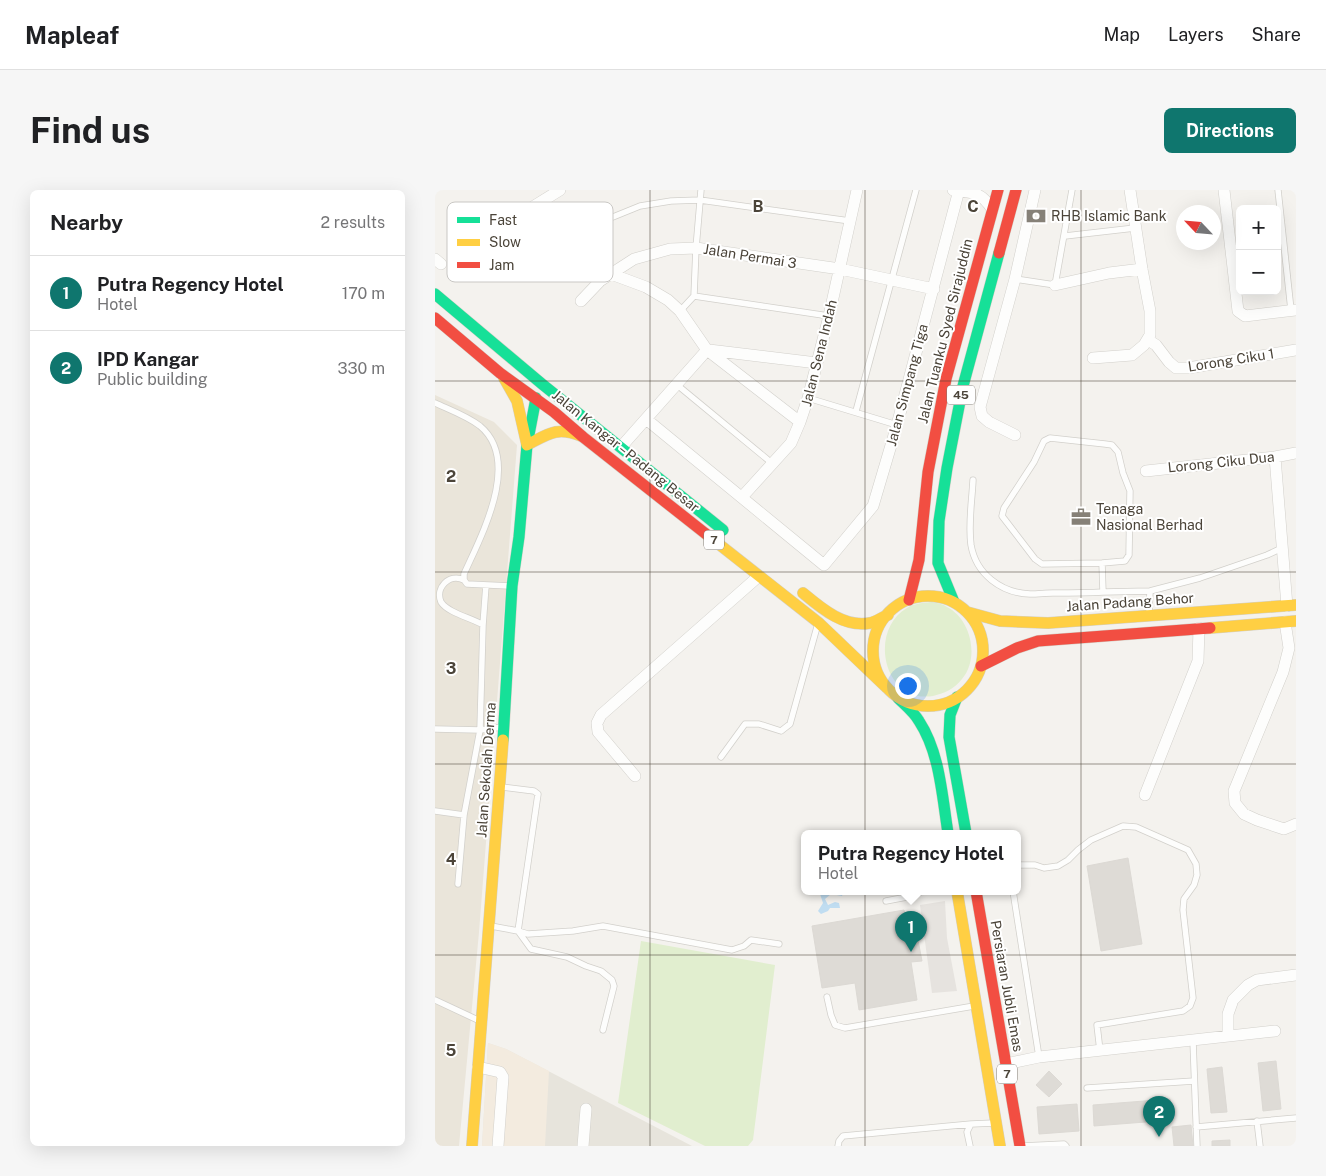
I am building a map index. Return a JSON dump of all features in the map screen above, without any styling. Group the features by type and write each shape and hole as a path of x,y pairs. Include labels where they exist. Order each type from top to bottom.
{"main road":[{"name":"Jalan Tuanku Syed Sirajuddin","path":"909,600 919,560 928,472 945,379 998,190"},
{"name":"45","path":"953,602 938,563 939,521 952,436 963,386 1016,190"},
{"name":"Jalan Kangar – Padang Besar","path":"435,294 731,536"},
{"name":"Jalan Kangar – Padang Besar","path":"435,318 500,373 536,398 819,623 887,688"},
{"path":"525,369 536,398 543,396 567,402"},
{"path":"500,373 511,386 516,399 527,445 557,430 569,430 583,437"},
{"name":"Jalan Sekolah Derma","path":"472,1146 505,726 512,586 519,537 527,445 536,398"},
{"name":"7","path":"793,585 832,616 849,622 871,622 887,615"},
{"name":"7","path":"947,830 936,766 928,735 919,720 887,688 879,676 874,663 873,648 876,634 882,621 894,608 909,600 920,597 932,596 953,602 967,612 978,628 983,647 981,666 974,680 957,698 950,715 949,737 964,830"},
{"name":"Jalan Padang Behor","path":"967,612 1000,621 1048,623 1292,606"},
{"path":"981,666 1026,643 1038,641 1290,621"},
{"name":"7","path":"898,698 917,706 927,706 943,704 957,698"},
{"name":"7","path":"958,895 1000,1146"},
{"name":"Persiaran Jubli Emas","path":"976,895 1020,1146"},
{"path":"976,1006 995,1002"}],"street":[{"path":"541,202 560,190"},
{"name":"Jalan Sena Indah","path":"742,497 791,443 800,422 829,316 857,190"},
{"path":"957,190 985,198 992,209"},
{"name":"Jalan Simpang Tiga","path":"742,497 824,565 873,506 934,289 957,190"},
{"path":"1015,435 989,422 982,416 980,407 1015,279 1035,190"},
{"path":"1093,358 1132,355 1146,343 1151,335 1150,311 1141,269 1130,190"},
{"path":"1223,190 1238,311 1245,316 1293,310"},
{"name":"Jalan Permai 3","path":"613,273 634,259 670,248 696,248 840,270 934,289"},
{"path":"1055,285 1109,272 1141,269"},
{"path":"613,275 645,287 668,300 680,311 707,350 800,422"},
{"name":"Jalan Permai 3","path":"581,301 599,282"},
{"path":"983,314 1004,320"},
{"name":"Lorong Ciku 1","path":"1146,343 1156,345 1176,368 1188,368 1296,350"},
{"path":"707,350 817,363"},
{"path":"621,446 707,350"},
{"path":"646,419 742,497"},
{"name":"Lorong Ciku Dua","path":"1146,471 1296,453"},
{"path":"1275,457 1283,547 1292,606"},
{"path":"635,776 598,732 597,723 601,715 759,576"},
{"path":"1290,621 1289,648 1283,672 1234,791 1235,803 1244,814 1285,829 1296,824"},
{"path":"1145,795 1198,661 1199,628"},
{"path":"1228,1035 1228,1014 1233,1000 1248,985 1257,980 1296,975"},
{"path":"1005,1064 1039,1057 1275,1031"},
{"path":"478,1067 499,1072 503,1077 498,1146"},
{"path":"583,1146 586,1109"}],"lane":[{"path":"680,311 694,296 701,190"},
{"path":"856,412 916,190"},
{"path":"1015,279 1055,285 1072,190"},
{"path":"1278,190 1293,310"},
{"path":"613,217 640,206 700,200 849,221"},
{"path":"1065,236 1135,228"},
{"path":"694,296 829,316"},
{"path":"676,384 773,464"},
{"path":"808,398 897,425"},
{"path":"435,403 469,419 481,427 494,447 497,463 498,482 495,500 464,574 464,580"},
{"path":"1050,438 1105,444 1112,446 1118,452 1123,474 1130,490 1129,555 1125,561 1102,563 1042,564 1035,559 1002,516 1004,508 1034,462 1044,441 1050,438"},
{"path":"973,480 970,530 971,546 975,558 982,573 990,580 1002,587 1017,592 1030,594 1150,591 1200,578 1267,555 1283,547"},
{"path":"1102,563 1103,592"},
{"path":"483,624 446,607 440,602 438,596 440,586 447,579 457,577 464,580 467,584 512,586"},
{"path":"458,884 464,815 480,730 486,585"},
{"path":"1149,616 1150,591"},
{"path":"721,757 745,724 759,724 781,731 790,724 819,623"},
{"path":"435,729 480,730 505,726"},
{"path":"499,787 534,791 538,794 518,931 531,949 567,957 601,971 612,980 614,986 603,1030"},
{"path":"435,811 464,815"},
{"path":"1021,865 1035,865 1044,868 1058,866 1091,840 1123,826 1144,830 1188,850 1196,864 1195,880 1184,899 1183,910 1193,998 1190,1006 1183,1011 1097,1025 1100,1051"},
{"path":"886,901 912,895"},
{"path":"1014,895 1039,1057"},
{"path":"489,926 528,934 573,931 603,926 731,950 744,946 751,940 779,944"},
{"path":"827,997 835,1025 845,1028 976,1006"},
{"path":"435,1000 482,1022"},
{"path":"1193,1041 1197,1146"},
{"path":"1087,1088 1194,1081"},
{"path":"1196,1127 1296,1118"},
{"path":"1257,1122 1260,1146"},
{"path":"838,1146 843,1136 996,1123"},
{"path":"970,1146 967,1132 971,1124"},
{"path":"1020,1146 1064,1144 1066,1146"}],"shaded area":[{"path":"435,395 494,422 517,445 479,932 459,1146 435,1146"},
{"path":"945,901 947,938 957,991 932,993 920,905"},
{"path":"488,1043 506,1049 692,1146 482,1146"},
{"path":"488,1043 506,1049 549,1071 545,1146 482,1146"}],"green space":[{"path":"932,602 945,606 962,620 970,640 971,661 962,679 952,688 933,696 916,695 902,689 893,677 887,663 885,648 888,632 895,618 910,606"},
{"path":"641,941 775,965 753,1140 748,1146 705,1146 618,1103"}],"water":[{"path":"820,895 830,895 825,899 828,905 835,902 839,903 840,908 830,908 821,914 818,911 823,903"}],"building":[{"path":"1128,858 1142,944 1101,951 1087,866"},
{"path":"904,910 909,941 918,940 922,961 911,962 917,1000 859,1010 855,983 822,988 812,926"},
{"path":"1276,1061 1281,1109 1263,1111 1258,1063"},
{"path":"1222,1067 1227,1112 1211,1113 1207,1069"},
{"path":"1049,1071 1062,1084 1049,1097 1036,1085"},
{"path":"1170,1099 1171,1120 1094,1126 1093,1105"},
{"path":"1077,1104 1079,1131 1039,1134 1037,1107"},
{"path":"1191,1125 1193,1146 1174,1146 1172,1127"},
{"path":"1230,1140 1230,1146 1212,1146 1212,1141"}],"traffic: fast":[{"path":"954,602 938,563 939,521 963,386 999,253"},
{"path":"435,294 542,384 723,530"},
{"path":"503,740 512,586 519,537 527,445 536,398"},
{"path":"957,697 950,715 949,737 965,830"},
{"path":"898,698 917,718 932,747 939,775 948,830"}],"traffic: slow":[{"path":"504,378 517,401 527,445 553,433 565,432 581,436"},
{"path":"706,534 819,623 887,688"},
{"path":"803,593 833,616 851,623 875,622 888,615"},
{"path":"928,596 949,600 967,612 979,630 983,651 979,672 967,690 949,702 928,706 907,702 889,690 877,672 873,651 877,630 889,612 907,600 928,596"},
{"path":"967,612 1000,621 1048,623 1296,605"},
{"path":"1210,628 1296,621"},
{"path":"472,1146 503,740"},
{"path":"958,895 1000,1146"}],"traffic: jam":[{"path":"909,600 919,560 928,472 946,379 998,190"},
{"path":"999,253 1016,190"},
{"path":"435,318 500,373 554,412 706,534"},
{"path":"981,666 1017,648 1038,641 1210,628"},
{"path":"977,895 1020,1146"}],"place":[{"name":"RHB Islamic Bank","path":"1036,216"},
{"name":"Tenaga Nasional Berhad","path":"1081,517"},
{"name":"Putra Regency Hotel","path":"911,952"},
{"name":"IPD Kangar","path":"1159,1137"}]}
